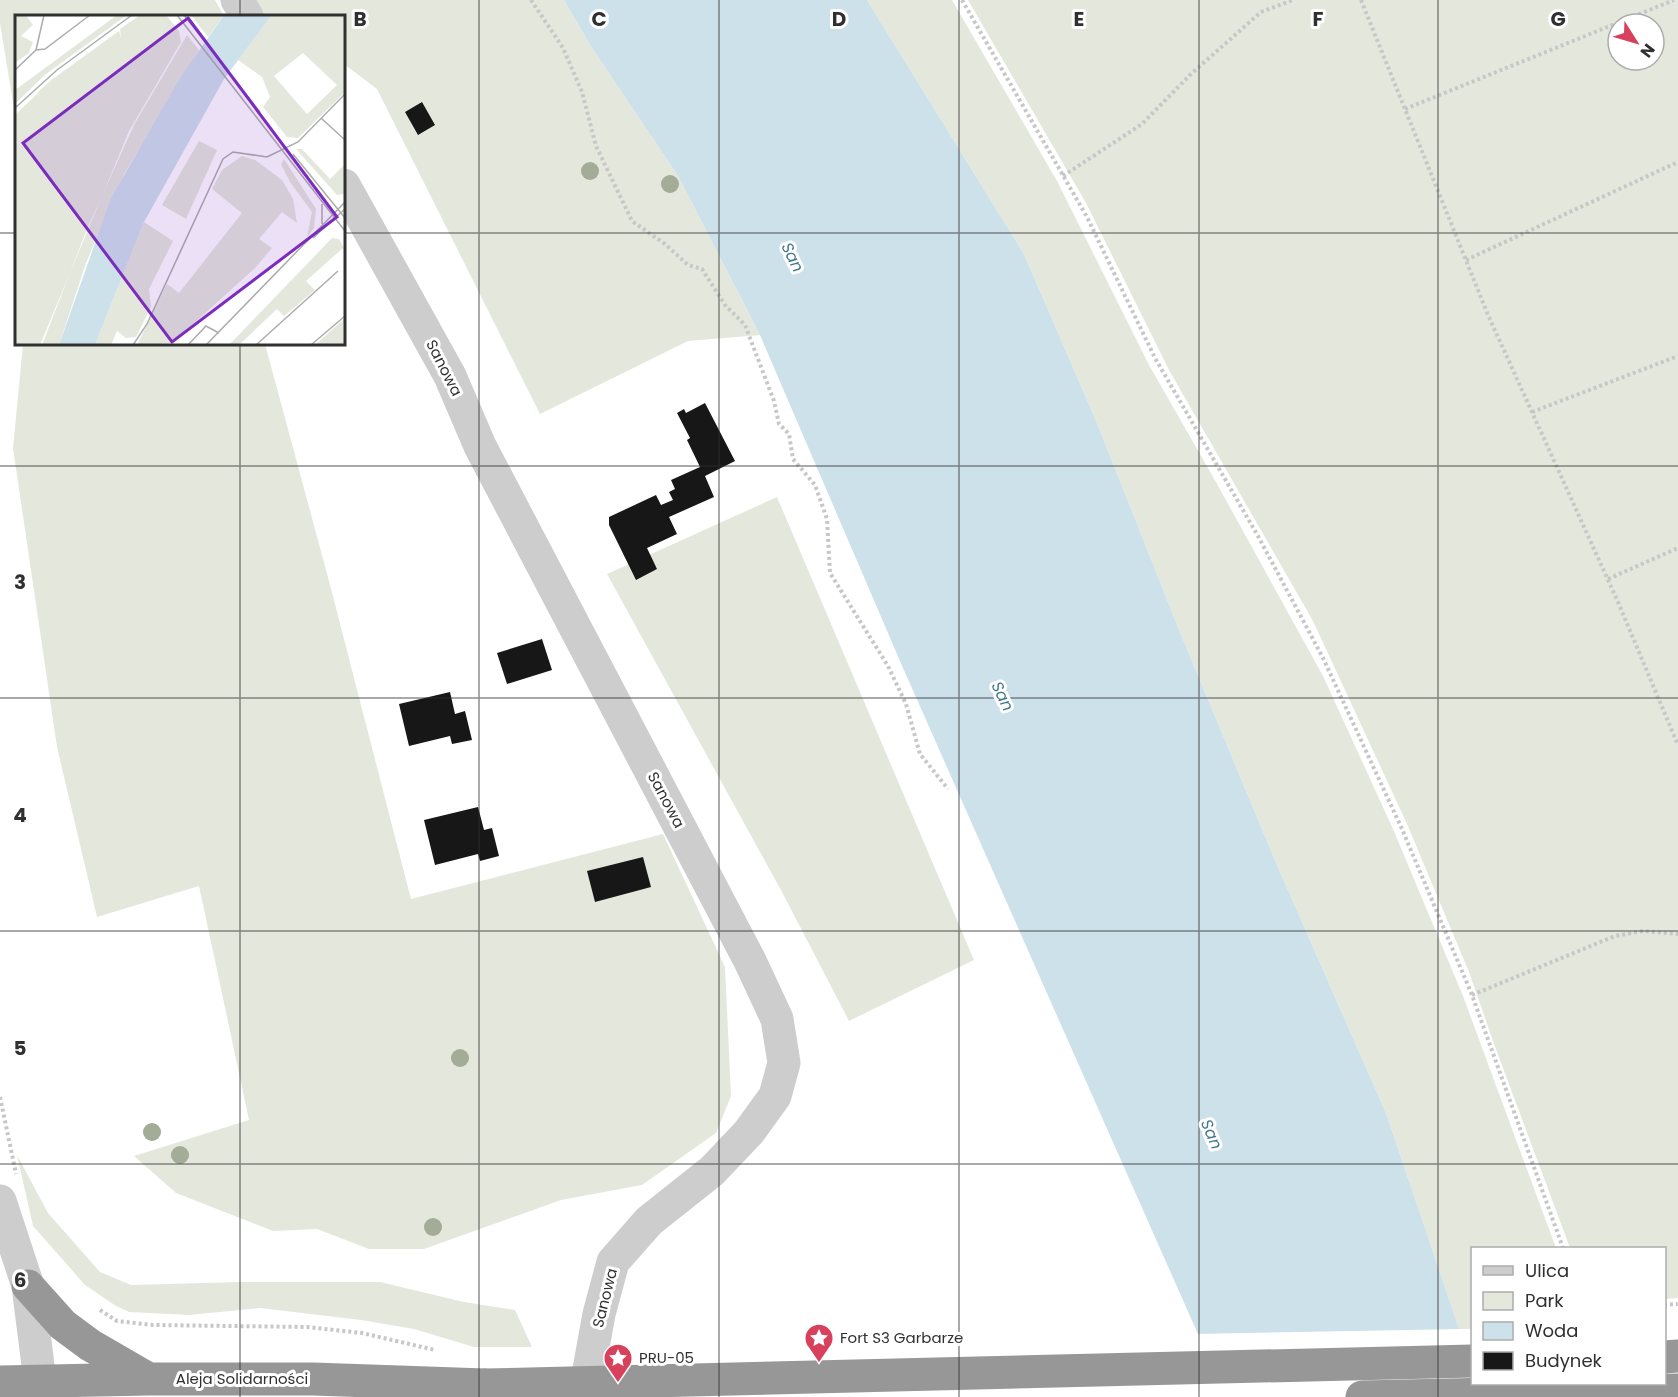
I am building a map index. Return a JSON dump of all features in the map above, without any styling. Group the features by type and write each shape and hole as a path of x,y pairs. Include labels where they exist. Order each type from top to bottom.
{"highway":[{"path":"28,1286 63,1325 90,1346 149,1378"},
{"name":"Aleja Solidarności","path":"0,1382 41,1389 149,1378 485,1385 1471,1361"},
{"path":"1362,1397 1678,1390"}],"street":[{"path":"237,0 246,15"},
{"name":"Sanowa","path":"345,187 450,376 480,446 745,951 777,1019 784,1063 775,1096 749,1132 712,1171 649,1221 613,1262 599,1314 584,1397"},
{"path":"0,1201 28,1286 41,1389"}],"path":[{"path":"531,0 563,48 582,92 596,146 632,221 665,244 688,265 702,269 724,305 745,325 774,401 780,424 789,434 793,459 815,485 826,519 830,573 888,666 906,704 920,754 948,789"},
{"path":"962,0 999,68 1064,176 1155,358 1258,536 1323,658 1402,829 1472,995 1563,1247"},
{"path":"1064,176 1142,124 1191,74 1261,12 1293,0"},
{"path":"1361,0 1488,315 1608,579 1678,745"},
{"path":"1405,110 1674,0"},
{"path":"1466,260 1678,162"},
{"path":"1532,412 1678,356"},
{"path":"1608,579 1678,548"},
{"path":"1472,995 1615,936 1643,931 1678,934"},
{"path":"98,1309 117,1321 153,1325 307,1327 362,1333 439,1351"}],"green space":[{"path":"0,0 215,0 223,15 15,15 15,115 0,23"},
{"path":"256,0 564,0 590,45 678,176 760,335 688,341 540,414 377,89 345,65 345,15 264,15"},
{"path":"867,0 952,0 1057,181 1149,365 1323,676 1393,829 1463,996 1556,1247 1471,1247 1471,1329 1459,1329 1386,1113 1277,865 1180,632 1097,423 1024,254"},
{"path":"968,0 1678,0 1678,1298 1666,1299 1666,1247 1570,1247 1469,972 1407,824 1313,621 1169,370 1086,203"},
{"path":"23,345 265,345 411,899 663,834 725,967 731,1096 716,1133 642,1185 561,1200 424,1249 369,1249 317,1229 273,1231 176,1193 134,1156 249,1120 199,886 97,917 57,747 13,448"},
{"path":"777,497 974,960 849,1021 782,892 607,574"},
{"path":"17,1155 48,1213 100,1272 131,1285 380,1282 464,1302 515,1310 532,1347 474,1347 414,1329 260,1308 189,1315 129,1312 85,1285 33,1226"}],"water":[{"name":"San","path":"564,0 867,0 1024,254 1097,423 1180,632 1277,865 1386,1113 1471,1367 1205,1350 903,668 760,335 678,176 590,45"}],"pier":[{"path":"1463,1329 1471,1355 1471,1385 1486,1397 1217,1397 1203,1351 1195,1334"}],"building":[{"path":"422,102 435,125 418,135 405,112"},
{"path":"705,403 735,461 705,476 714,497 669,517 677,534 647,548 657,569 636,580 609,525 609,517 656,495 661,505 673,500 669,492 675,489 671,480 700,467 687,440 690,438 677,413 684,409 686,413"},
{"path":"542,639 552,670 507,684 497,653"},
{"path":"450,692 455,714 465,711 472,740 452,744 450,736 409,746 399,704"},
{"path":"478,807 484,830 492,828 499,856 480,861 478,854 435,865 424,820"},
{"path":"643,857 651,887 595,902 587,871"}],"place":[{"name":"Fort S3 Garbarze","path":"819,1364"},
{"name":"PRU-05","path":"618,1384"}]}
